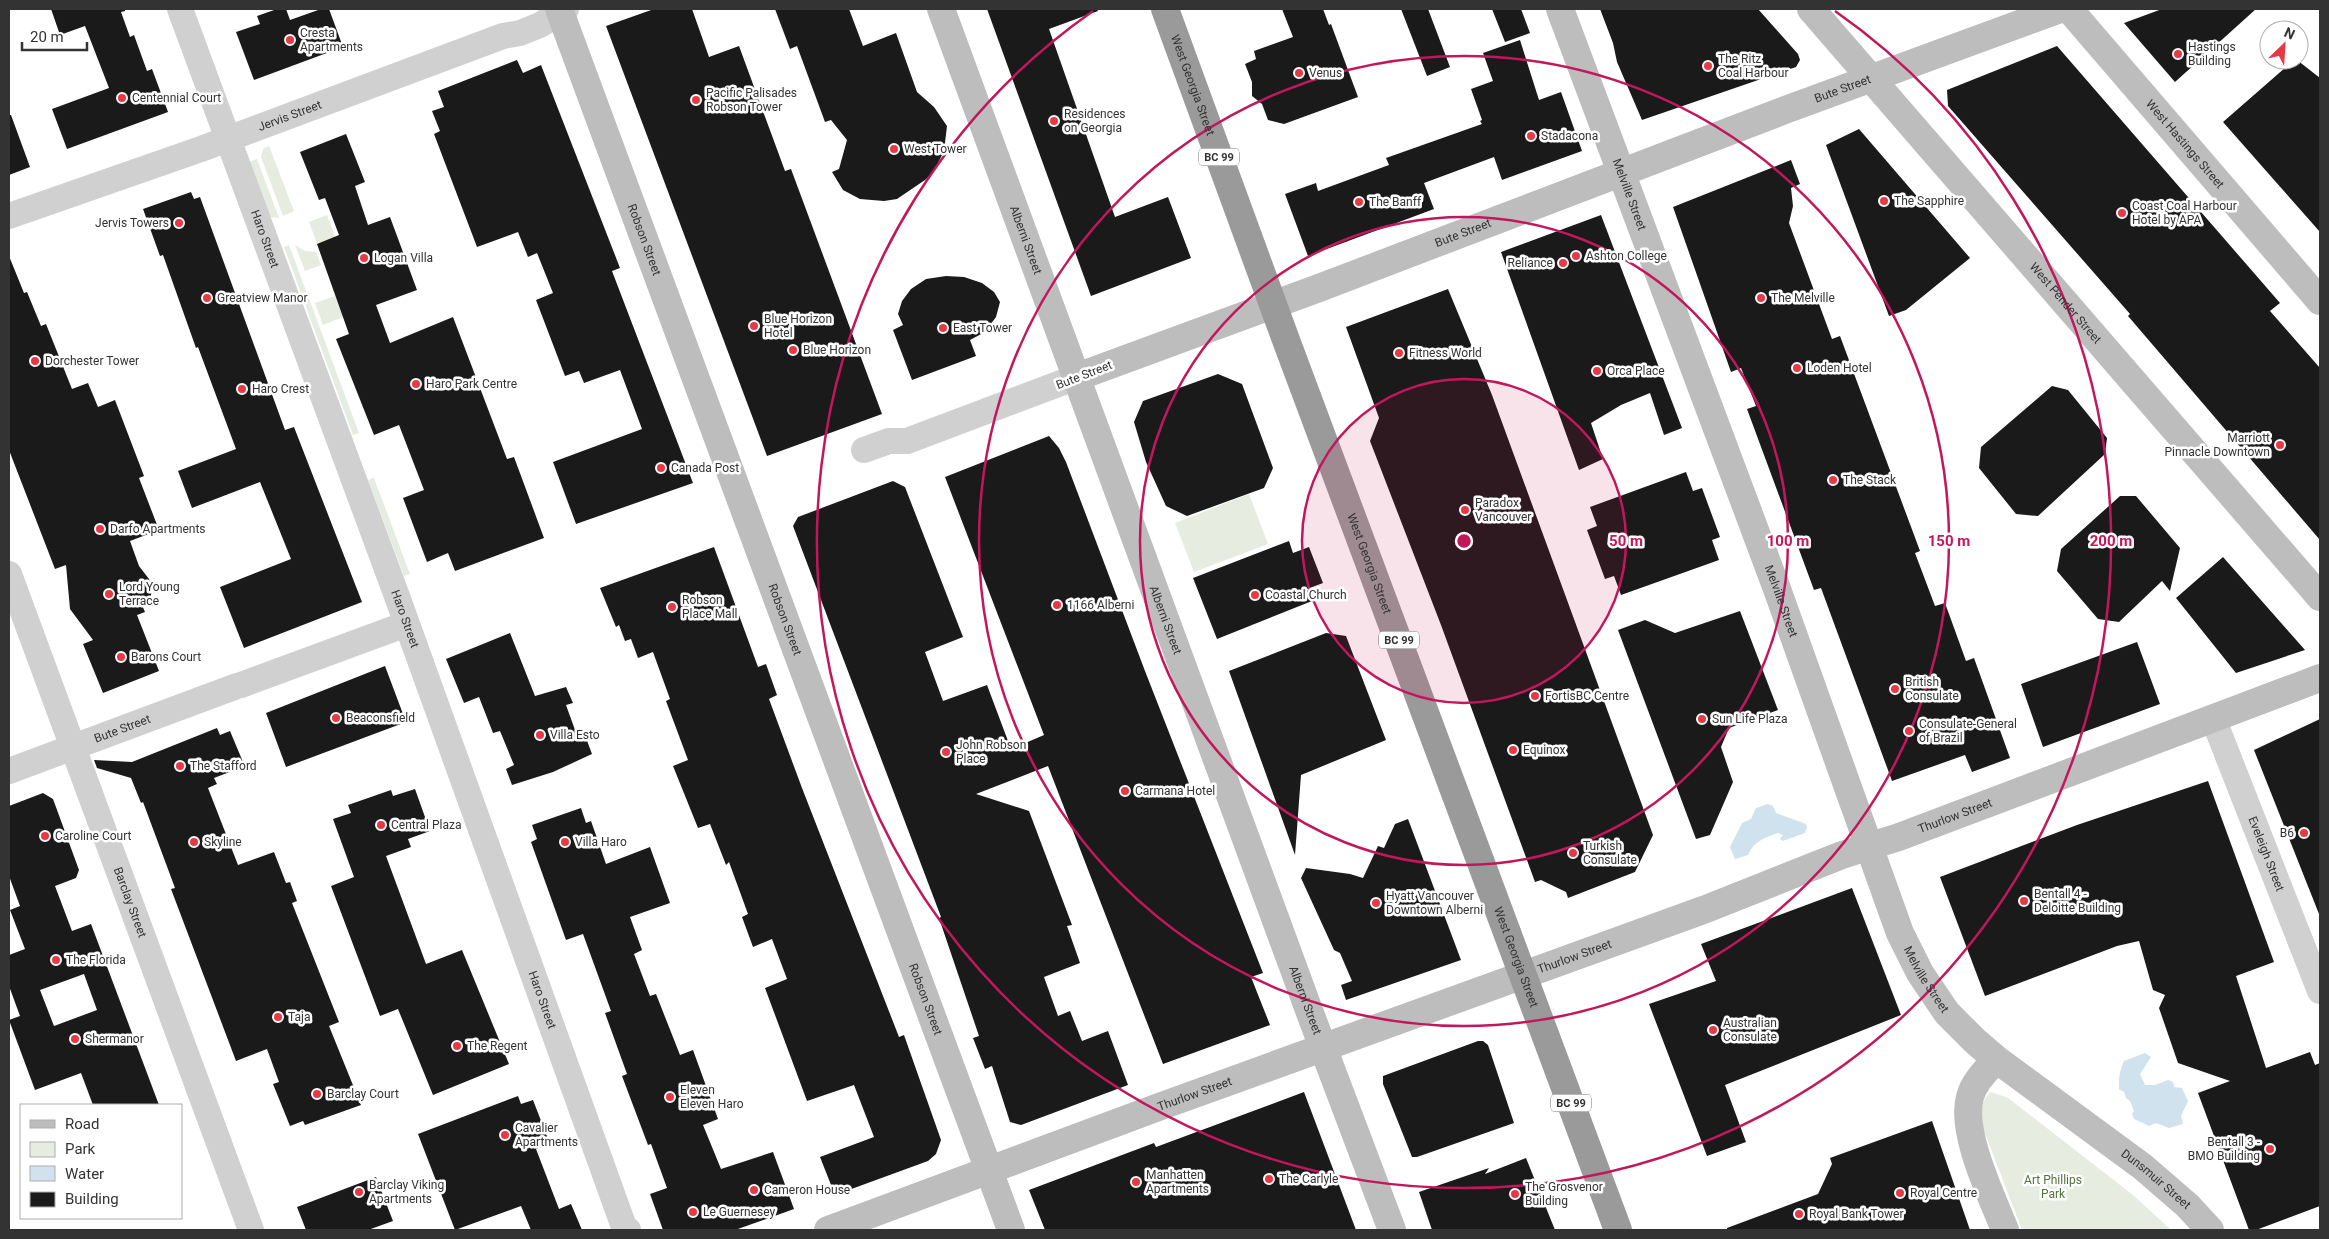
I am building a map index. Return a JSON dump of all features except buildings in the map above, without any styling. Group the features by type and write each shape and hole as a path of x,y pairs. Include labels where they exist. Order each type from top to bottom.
{"highway":[{"name":"West Georgia Street","path":"1165,9 1618,1230"}],"main road":[{"name":"Alberni Street","path":"941,9 1323,1049 1392,1230"},
{"name":"Melville Street","path":"1560,9 1776,589 1900,933 1920,974 1947,1013 1996,1060 2097,1132"},
{"name":"West Pender Street","path":"1811,9 2320,597"},
{"name":"Bute Street","path":"1077,378 1621,172 2060,9"},
{"name":"West Hastings Street","path":"2069,9 2320,301"},
{"name":"Robson Street","path":"562,10 1011,1230"},
{"name":"Thurlow Street","path":"828,1230 1706,909 2320,678"},
{"path":"1996,1060 1978,1081 1970,1096 1968,1119 1972,1142 2005,1230"},
{"name":"Dunsmuir Street","path":"2097,1132 2188,1206 2210,1230"}],"street":[{"name":"Haro Street","path":"180,9 398,599 618,1208 628,1230"},
{"name":"Jervis Street","path":"9,216 228,139 503,36 520,33 540,25 562,10"},
{"name":"Bute Street","path":"864,450 889,441 907,441 1077,378"},
{"name":"Barclay Street","path":"9,574 251,1230"},
{"name":"Bute Street","path":"9,771 392,629"},
{"name":"Eveleigh Street","path":"2213,718 2320,991"}],"green space":[{"path":"269,146 294,211 283,216 261,157 263,149"},
{"path":"257,159 279,218 268,217 246,163"},
{"path":"327,215 336,239 318,246 309,222"},
{"path":"289,245 359,433 353,435 284,247"},
{"path":"295,245 305,251 316,252 321,265 305,271"},
{"path":"335,296 343,317 323,325 315,303"},
{"path":"374,478 410,574 404,576 368,480"},
{"path":"1249,494 1268,544 1194,572 1175,523"},
{"name":"Art Phillips Park","path":"1991,1092 2008,1098 2133,1195 2171,1230 2022,1230 1983,1128 1983,1104"}],"water":[{"path":"1768,804 1773,806 1776,813 1806,824 1805,833 1783,841 1780,839 1783,835 1778,833 1764,838 1753,846 1748,855 1735,859 1730,847 1742,823 1751,819 1756,808"},
{"path":"2145,1053 2151,1057 2140,1074 2145,1085 2155,1085 2168,1080 2173,1082 2174,1087 2182,1088 2188,1101 2181,1116 2183,1124 2169,1128 2156,1123 2149,1126 2134,1119 2132,1114 2134,1111 2130,1101 2126,1098 2124,1092 2119,1089 2121,1068 2124,1061"}],"place":[{"name":"Cresta Apartments","path":"290,40"},
{"name":"Hastings Building","path":"2178,54"},
{"name":"The Ritz Coal Harbour","path":"1708,66"},
{"name":"Venus","path":"1299,73"},
{"name":"Centennial Court","path":"122,98"},
{"name":"Pacific Palisades Robson Tower","path":"696,100"},
{"name":"Residences on Georgia","path":"1054,121"},
{"name":"Stadacona","path":"1531,136"},
{"name":"West Tower","path":"894,149"},
{"name":"The Sapphire","path":"1884,201"},
{"name":"The Banff","path":"1359,202"},
{"name":"Coast Coal Harbour Hotel by APA","path":"2122,213"},
{"name":"Jervis Towers","path":"179,223"},
{"name":"Ashton College","path":"1576,256"},
{"name":"Logan Villa","path":"364,258"},
{"name":"Reliance","path":"1563,263"},
{"name":"Greatview Manor","path":"207,298"},
{"name":"The Melville","path":"1761,298"},
{"name":"Blue Horizon Hotel","path":"754,326"},
{"name":"East Tower","path":"943,328"},
{"name":"Blue Horizon","path":"793,350"},
{"name":"Fitness World","path":"1399,353"},
{"name":"Dorchester Tower","path":"35,361"},
{"name":"Loden Hotel","path":"1797,368"},
{"name":"Orca Place","path":"1597,371"},
{"name":"Haro Park Centre","path":"416,384"},
{"name":"Haro Crest","path":"242,389"},
{"name":"Marriott Pinnacle Downtown","path":"2280,445"},
{"name":"Canada Post","path":"661,468"},
{"name":"The Stack","path":"1833,480"},
{"name":"Paradox Vancouver","path":"1465,510"},
{"name":"Darfo Apartments","path":"100,529"},
{"name":"Lord Young Terrace","path":"109,594"},
{"name":"Coastal Church","path":"1255,595"},
{"name":"1166 Alberni","path":"1057,605"},
{"name":"Robson Place Mall","path":"672,607"},
{"name":"Barons Court","path":"121,657"},
{"name":"British Consulate","path":"1895,689"},
{"name":"FortisBC Centre","path":"1535,696"},
{"name":"Beaconsfield","path":"336,718"},
{"name":"Sun Life Plaza","path":"1702,719"},
{"name":"Consulate-General of Brazil","path":"1909,731"},
{"name":"Villa Esto","path":"540,735"},
{"name":"Equinox","path":"1513,750"},
{"name":"John Robson Place","path":"946,752"},
{"name":"The Stafford","path":"180,766"},
{"name":"Carmana Hotel","path":"1125,791"},
{"name":"Central Plaza","path":"381,825"},
{"name":"B6","path":"2304,833"},
{"name":"Caroline Court","path":"45,836"},
{"name":"Skyline","path":"194,842"},
{"name":"Villa Haro","path":"565,842"},
{"name":"Turkish Consulate","path":"1573,853"},
{"name":"Bentall 4 - Deloitte Building","path":"2024,901"},
{"name":"Hyatt Vancouver Downtown Alberni","path":"1376,903"},
{"name":"The Florida","path":"56,960"},
{"name":"Taja","path":"278,1017"},
{"name":"Australian Consulate","path":"1713,1030"},
{"name":"Shermanor","path":"75,1039"},
{"name":"The Regent","path":"457,1046"},
{"name":"Barclay Court","path":"317,1094"},
{"name":"Eleven Eleven Haro","path":"670,1097"},
{"name":"Cavalier Apartments","path":"505,1135"},
{"name":"Bentall 3 - BMO Building","path":"2270,1149"},
{"name":"The Carlyle","path":"1269,1179"},
{"name":"Manhatten Apartments","path":"1136,1182"},
{"name":"Cameron House","path":"754,1190"},
{"name":"Barclay Viking Apartments","path":"359,1192"},
{"name":"Royal Centre","path":"1900,1193"},
{"name":"The Grosvenor Building","path":"1515,1194"},
{"name":"Le Guernesey","path":"693,1212"},
{"name":"Royal Bank Tower","path":"1799,1214"}]}
